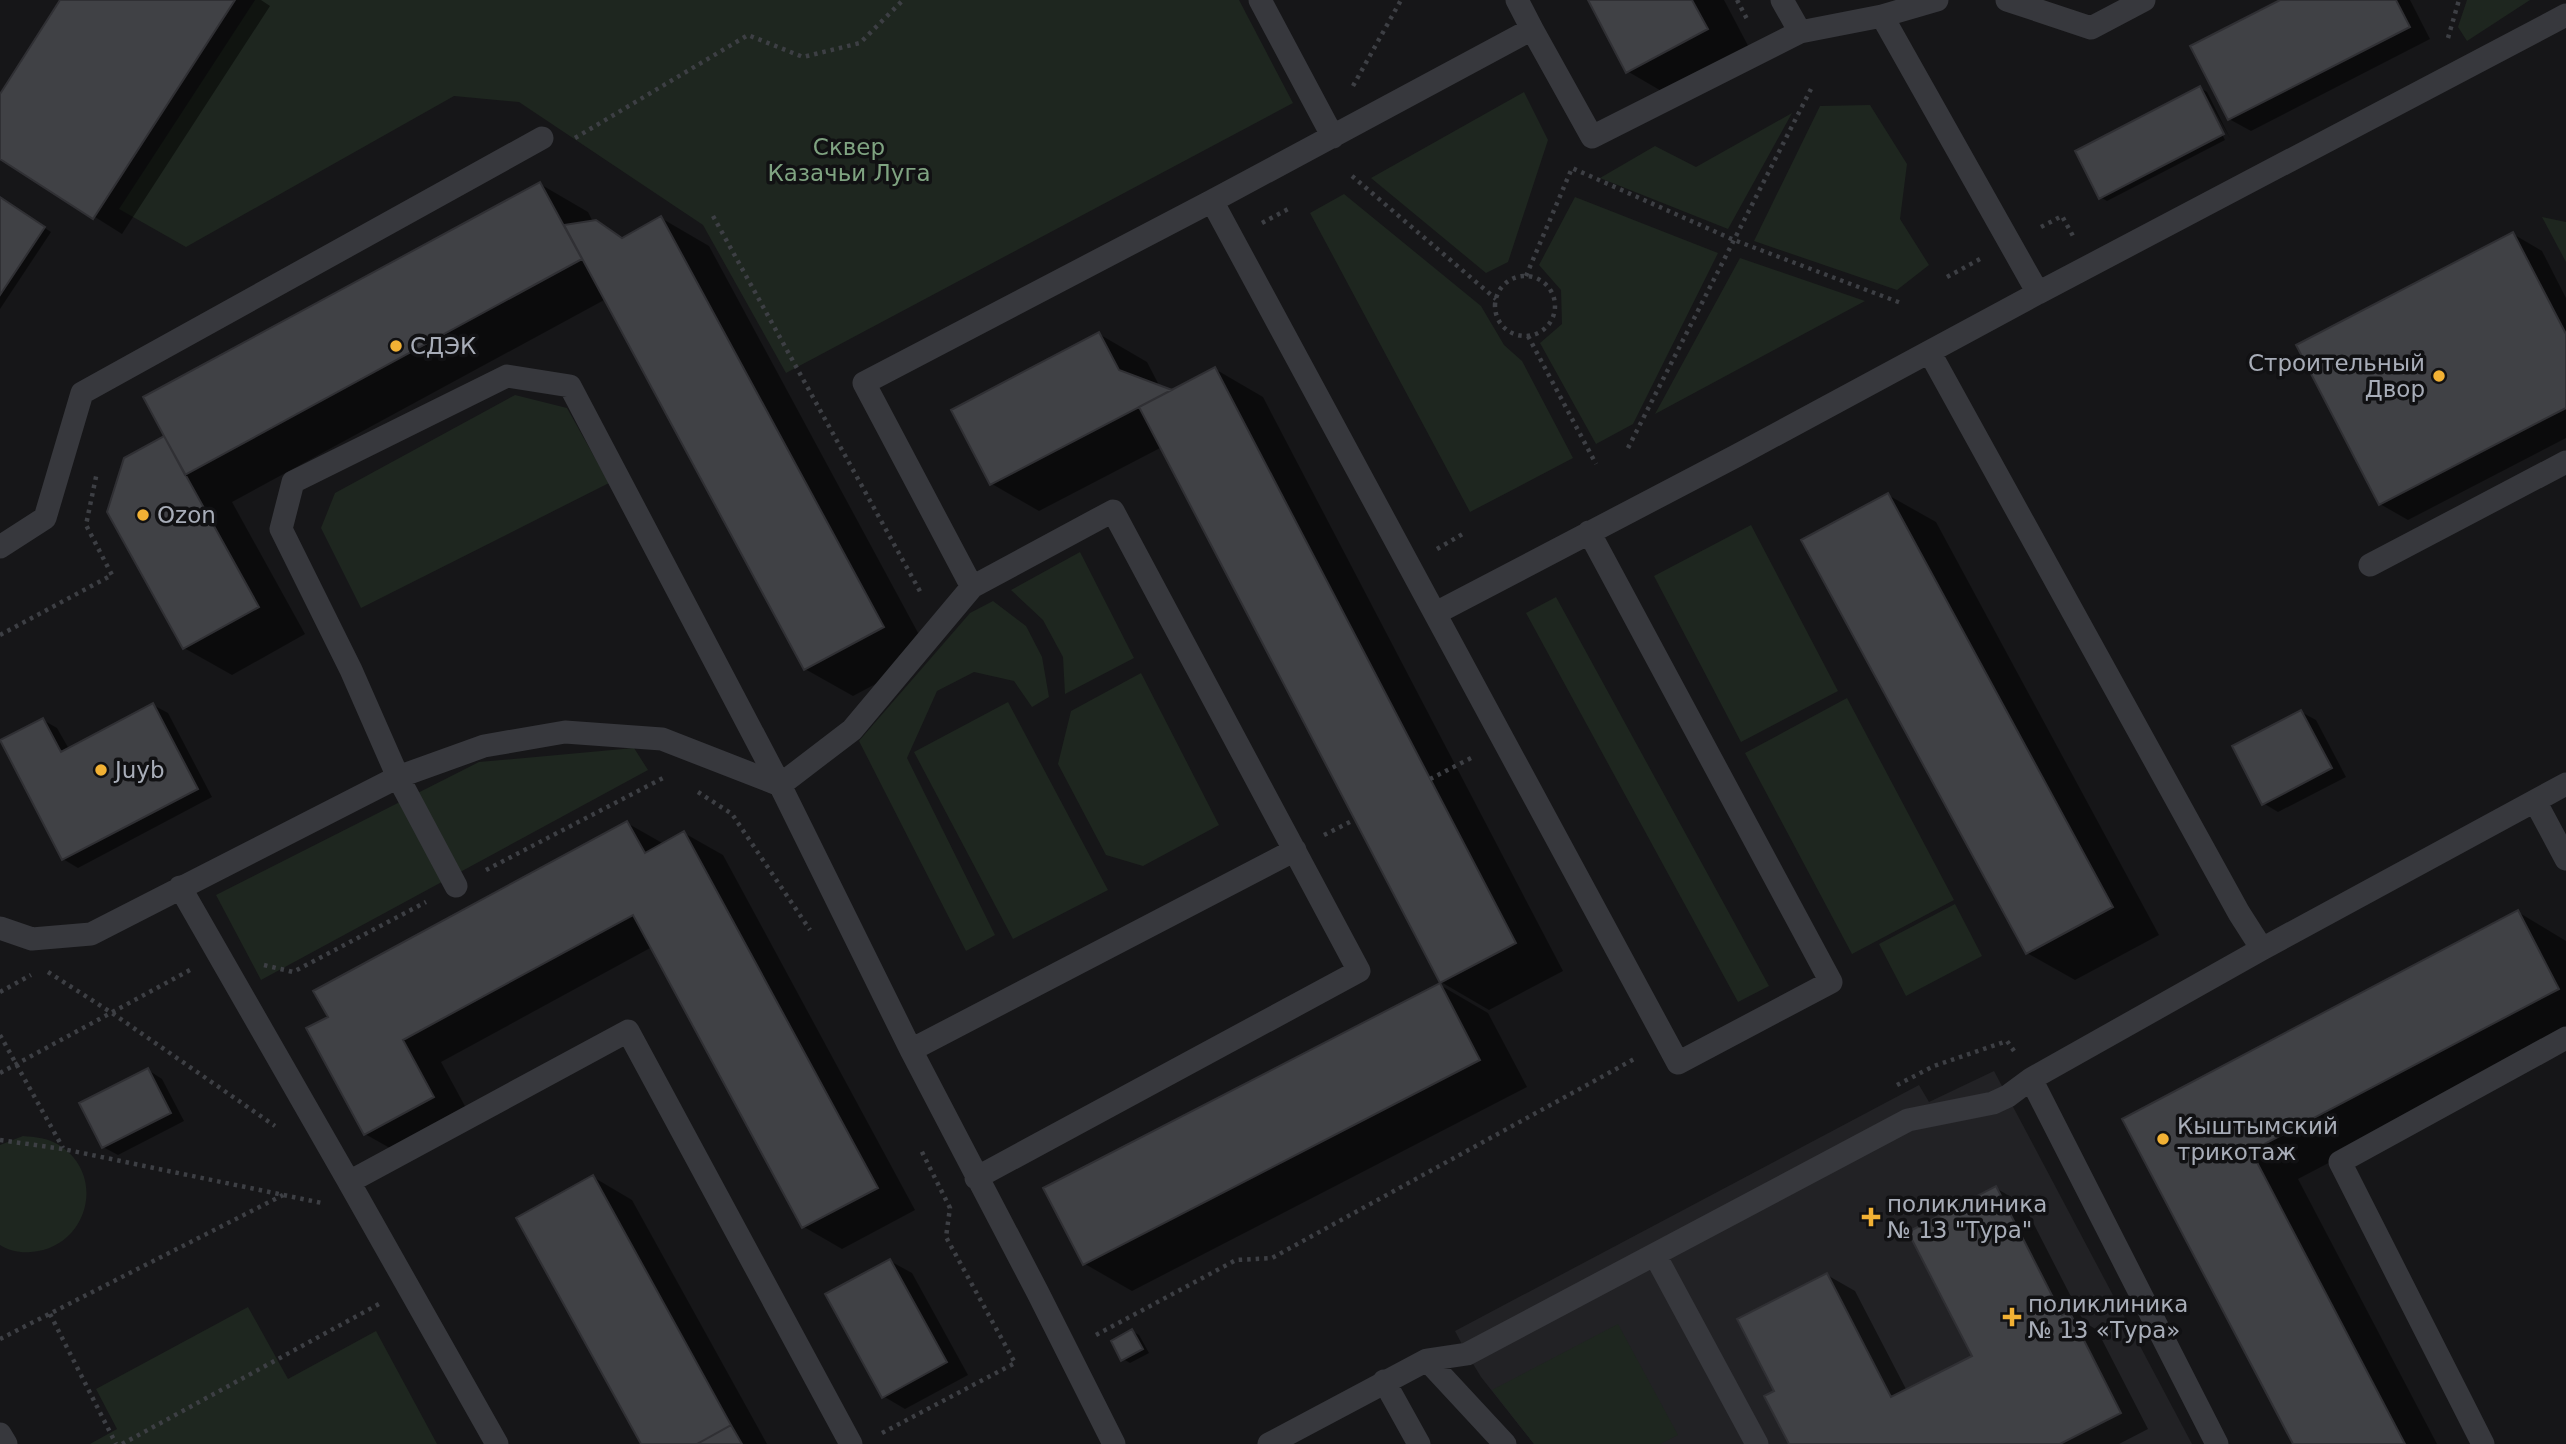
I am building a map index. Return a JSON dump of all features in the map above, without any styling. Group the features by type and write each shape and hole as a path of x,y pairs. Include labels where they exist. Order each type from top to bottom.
{"lane":[{"path":"1260,0 1333,136"},
{"path":"1517,0 1592,137 1800,32 1882,16 1937,0"},
{"path":"1782,0 1800,32"},
{"path":"2007,0 2091,27 2144,0"},
{"path":"1436,613 2566,15"},
{"path":"1882,16 2038,293"},
{"path":"972,587 864,383 1212,201 1532,29"},
{"path":"0,547 45,518 82,393 542,138"},
{"path":"1212,201 1678,1063 1831,982 1589,532"},
{"path":"1930,353 2232,901 2262,949"},
{"path":"456,886 398,777 351,670 281,528 293,482 507,376 570,386 780,785 911,1050 1114,1444"},
{"path":"2371,565 2566,462"},
{"path":"780,785 852,730 972,587 1113,511 1359,971 976,1178"},
{"path":"0,929 32,939 91,934 398,777 484,746 565,732 662,739 780,785"},
{"path":"1269,1444 1427,1360 1466,1354 1908,1120 1993,1103 2008,1096 2031,1079 2262,949 2566,784"},
{"path":"2535,801 2566,859"},
{"path":"911,1050 1295,850"},
{"path":"180,887 497,1444"},
{"path":"349,1182 628,1031 851,1444"},
{"path":"2483,1444 2340,1162 2566,1038"},
{"path":"2031,1079 2217,1444"},
{"path":"1655,1255 1757,1444"},
{"path":"1427,1360 1506,1444"},
{"path":"1384,1381 1419,1444"},
{"path":"0,1434 6,1444"}],"path":[{"path":"568,142 748,35 803,57 860,43 903,0"},
{"path":"1347,96 1401,0"},
{"path":"2446,42 2459,0"},
{"path":"1628,447 1813,85"},
{"path":"1526,276 1572,168 1734,240 1901,303"},
{"path":"1352,176 1496,299"},
{"path":"1232,238 1292,207"},
{"path":"713,216 927,604"},
{"path":"1526,276 1545,284 1554,301 1551,320 1545,328 1528,335 1519,335 1503,326 1498,318 1496,299 1507,282 1526,276"},
{"path":"1528,335 1596,464"},
{"path":"0,635 112,575 86,525 100,460"},
{"path":"0,1073 219,955 293,972 669,774 650,739"},
{"path":"1430,779 1504,741"},
{"path":"690,787 732,814 814,936"},
{"path":"0,992 42,969 111,1013 282,1131"},
{"path":"0,1035 63,1149"},
{"path":"1067,1350 1236,1260 1272,1258 1637,1057"},
{"path":"0,1140 63,1149 329,1205"},
{"path":"873,1438 1015,1363 946,1237 950,1208 919,1146"},
{"path":"0,1339 283,1195"},
{"path":"122,1444 390,1298"},
{"path":"50,1314 116,1444"}],"shaded area":[{"name":"поликлиника № 13 \"Тура\"","path":"1994,1071 2192,1444 1534,1444 1481,1377 1455,1331 1919,1085 1929,1102"}],"green space":[{"name":"Сквер Казачьи Луга","path":"255,0 1239,0 1293,103 786,373 703,225 519,102 454,96 186,247 119,209"},
{"path":"2467,0 2530,0 2467,41 2458,27"},
{"path":"1524,92 1548,140 1508,262 1486,273 1371,178"},
{"path":"1870,105 1907,164 1900,219 1929,265 1897,290 1754,241 1820,106"},
{"path":"1792,113 1728,229 1600,178 1655,146 1696,167"},
{"path":"1344,194 1481,306 1504,345 1522,361 1573,458 1470,512 1310,213"},
{"path":"1575,197 1718,253 1633,424 1596,444 1540,343 1562,324 1561,290 1539,265"},
{"path":"2542,217 2566,222 2566,262"},
{"path":"1740,258 1865,301 1655,414"},
{"path":"515,395 567,408 609,483 361,608 321,528 335,493"},
{"path":"1751,525 1838,691 1741,742 1654,576"},
{"path":"1080,552 1134,658 1065,694 1063,657 1043,620 1011,590"},
{"path":"1556,597 1769,986 1738,1002 1526,613"},
{"path":"993,601 1026,626 1042,657 1049,697 1032,707 1014,681 974,672 937,691 907,758 995,935 966,951 859,741 970,613"},
{"path":"1141,673 1219,825 1143,866 1106,855 1058,764 1071,711"},
{"path":"1847,698 1954,900 1852,954 1745,753"},
{"path":"1008,702 1108,890 1013,939 914,752"},
{"path":"634,748 648,770 261,980 216,895 479,762"},
{"path":"1955,904 1982,956 1906,996 1879,944"},
{"path":"23,1136 46,1139 59,1145 74,1158 83,1174 86,1191 84,1209 77,1225 66,1238 50,1248 31,1252 19,1252 0,1245 0,1145"},
{"path":"248,1307 288,1379 376,1331 437,1444 90,1444 117,1429 96,1389"},
{"path":"1618,1324 1678,1435 1660,1444 1534,1444 1492,1390"}],"building":[{"path":"60,0 235,0 93,219 0,159 0,94"},
{"path":"1588,0 1692,0 1708,29 1626,73"},
{"path":"2280,0 2396,0 2410,27 2228,120 2190,46"},
{"path":"2200,86 2224,134 2099,199 2075,151"},
{"path":"540,182 582,259 185,475 143,397"},
{"path":"0,197 45,227 0,295"},
{"path":"661,216 884,627 804,670 564,225 596,220 622,238"},
{"name":"Строительный Двор","path":"2513,232 2566,334 2566,408 2379,505 2296,345"},
{"path":"1099,332 1119,370 1172,390 990,485 951,410"},
{"path":"1215,367 1516,943 1440,983 1139,407"},
{"path":"164,436 259,607 183,649 107,512 124,458"},
{"path":"1888,493 2113,907 2026,954 1801,540"},
{"name":"Juyb","path":"153,703 198,789 62,860 0,740 43,718 61,752"},
{"path":"2301,710 2332,768 2262,805 2232,746"},
{"path":"627,821 645,853 684,831 878,1188 802,1228 633,915 403,1040 434,1097 364,1135 306,1028 328,1017 313,991"},
{"path":"2518,910 2559,989 2251,1151 2405,1444 2293,1444 2122,1119"},
{"path":"1440,983 1480,1060 1083,1265 1043,1188"},
{"path":"148,1068 171,1113 102,1148 79,1103"},
{"path":"593,1175 731,1425 697,1444 641,1444 516,1218"},
{"name":"поликлиника № 13 «Тура»","path":"1996,1186 2062,1315 2069,1311 2121,1413 2060,1444 1789,1444 1764,1396 1774,1391 1737,1319 1827,1273 1891,1397 1972,1356 1908,1232"},
{"path":"890,1259 947,1362 882,1398 825,1294"},
{"path":"1132,1329 1143,1349 1121,1361 1111,1341"},
{"path":"731,1425 742,1444 697,1444"}],"place":[{"name":"СДЭК","path":"396,346"},
{"name":"Строительный Двор","path":"2439,376"},
{"name":"Ozon","path":"143,515"},
{"name":"Juyb","path":"101,770"},
{"name":"Кыштымский трикотаж","path":"2163,1139"},
{"name":"поликлиника № 13 \"Тура\"","path":"1871,1217"},
{"name":"поликлиника № 13 «Тура»","path":"2012,1317"}]}
